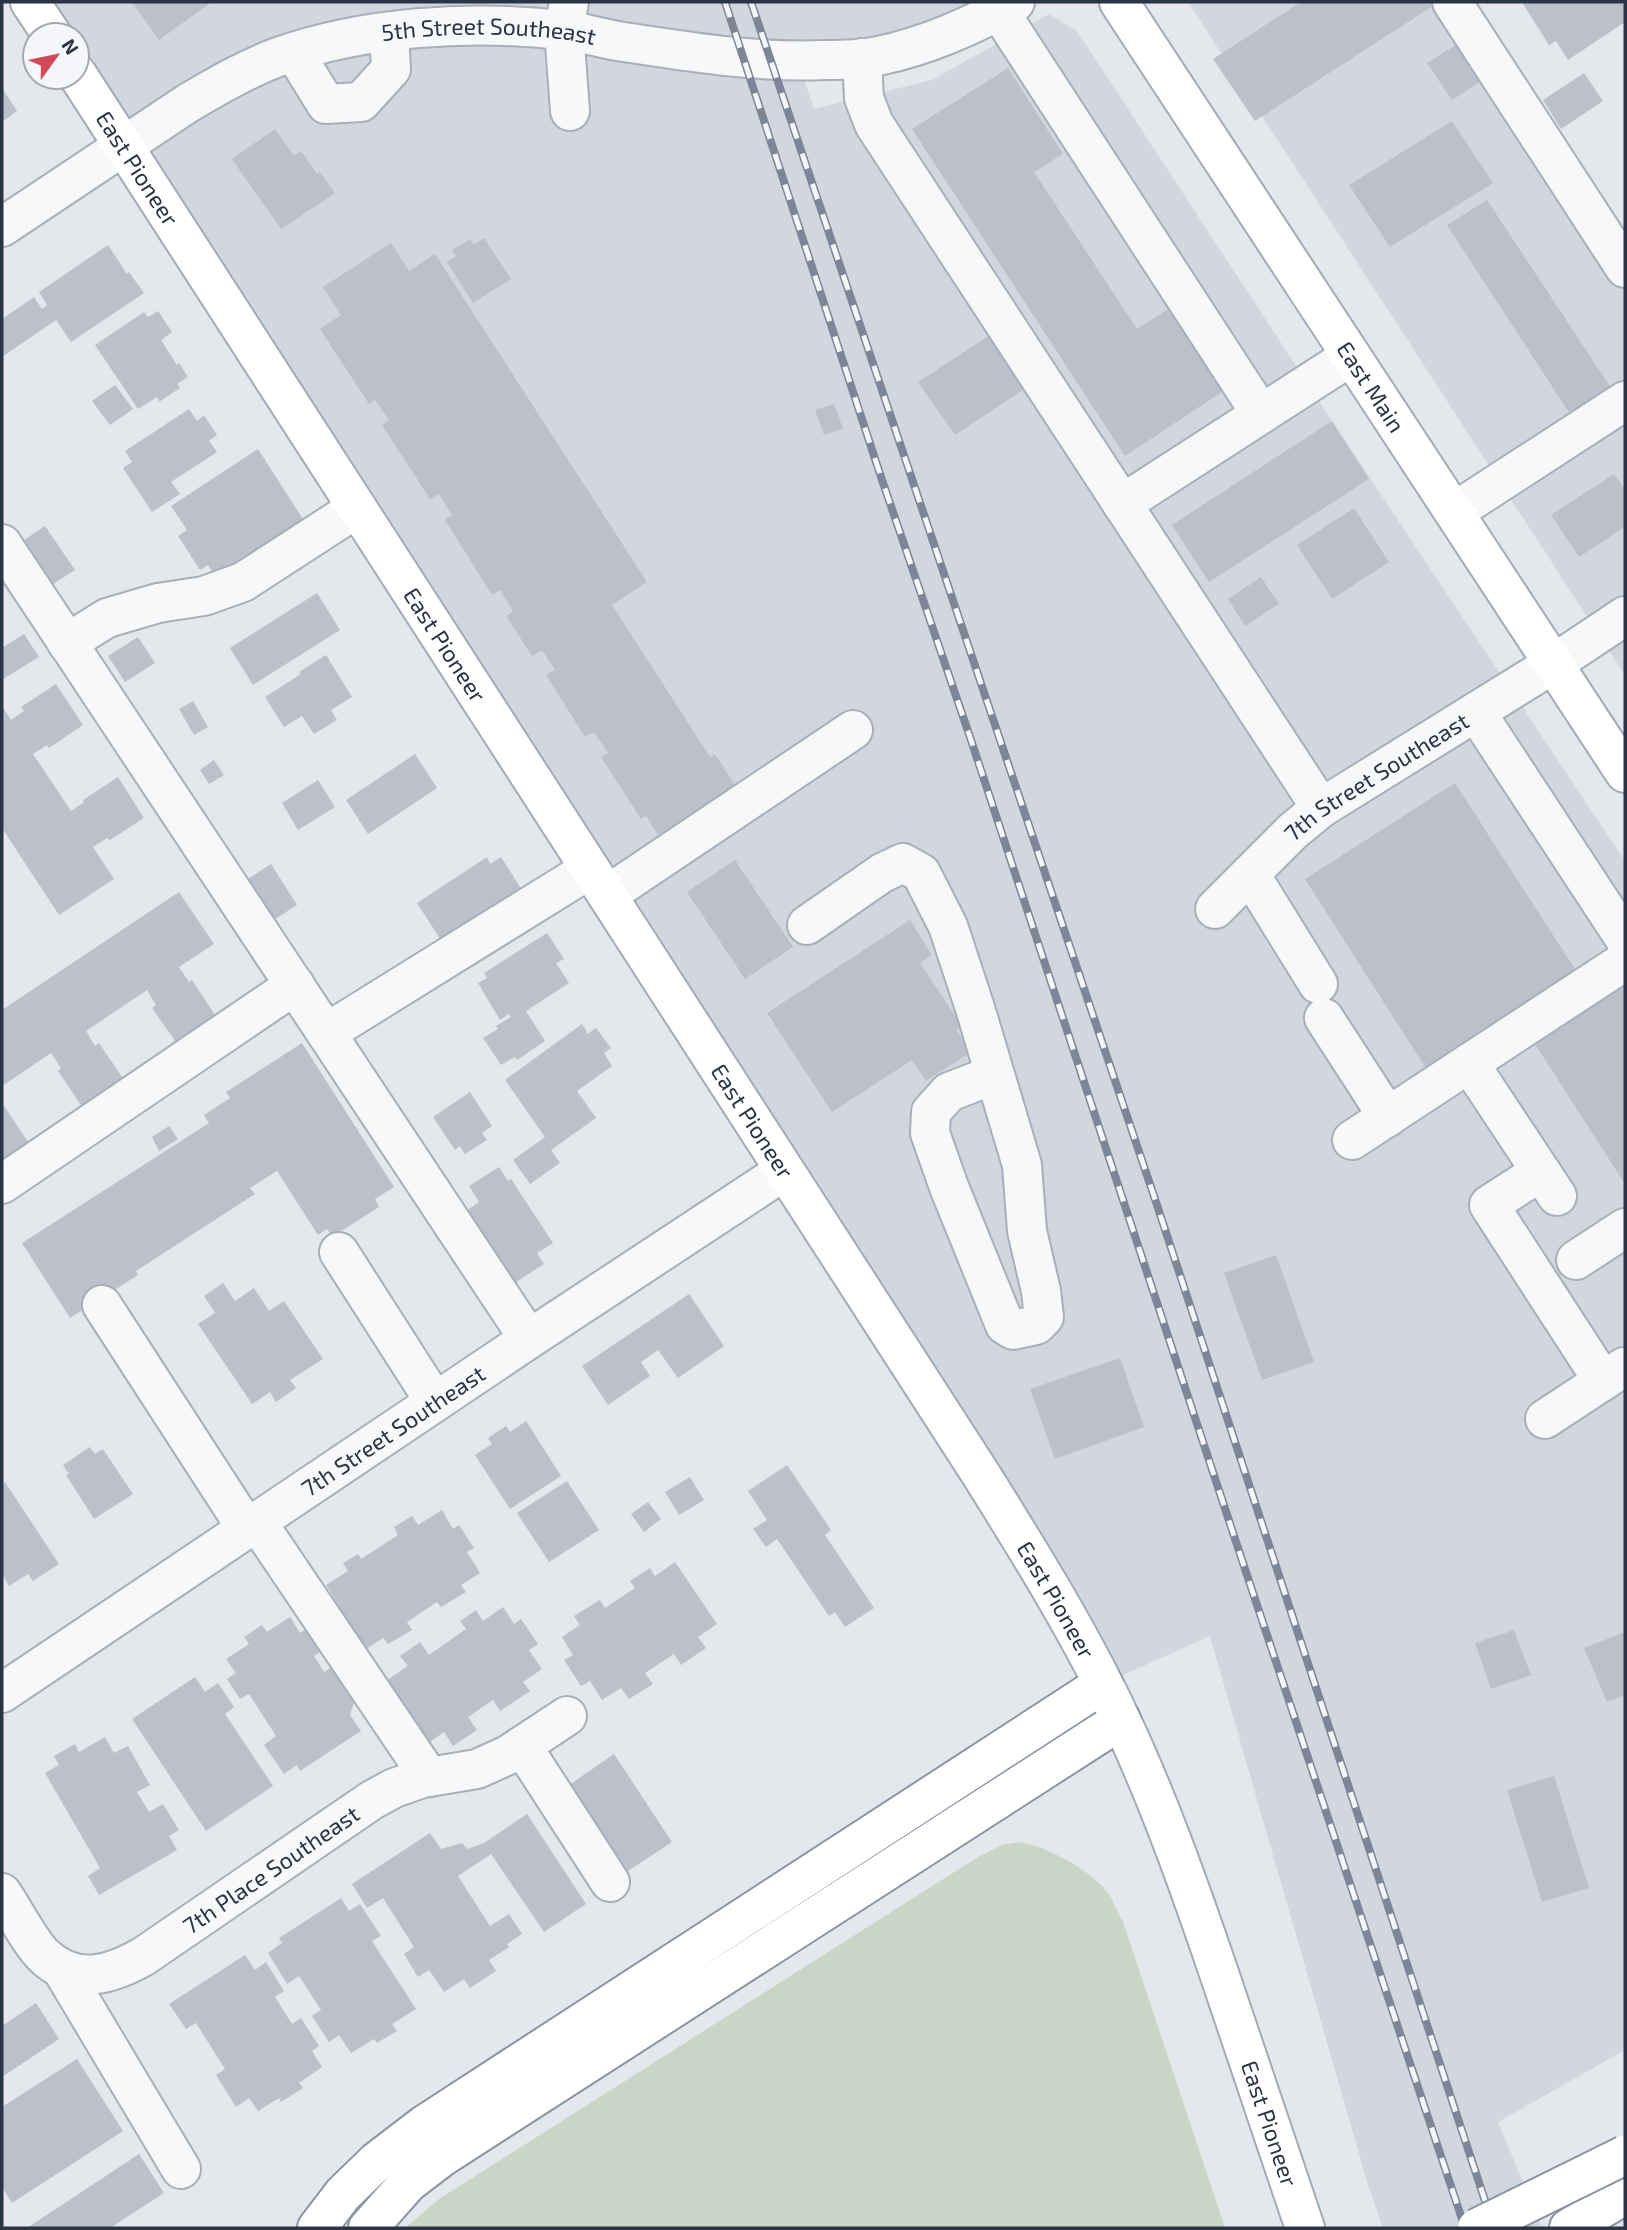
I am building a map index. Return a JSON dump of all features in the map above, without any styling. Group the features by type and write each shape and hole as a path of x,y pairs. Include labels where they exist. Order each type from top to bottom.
{"main road":[{"path":"30,2 43,21"},
{"name":"East Main","path":"1118,2 1553,664 1621,758"},
{"name":"East Pioneer","path":"88,91 785,1171 1023,1543 1078,1635 1121,1720 1191,1892 1305,2228"},
{"path":"317,2228 352,2185 377,2161 424,2124 1102,1684"},
{"path":"368,2228 408,2183 442,2157 1121,1720"},
{"path":"1477,2228 1625,2155"},
{"path":"1569,2228 1625,2195"}],"street":[{"path":"1452,2 1625,268"},
{"path":"1007,6 1261,414"},
{"name":"5th Street Southeast","path":"2,227 213,88 276,58 318,45 389,32 428,15 493,25 566,16 620,41 744,58 798,61 862,58 911,48 952,34 1007,6"},
{"path":"566,16 570,111"},
{"path":"294,52 326,104 361,102 391,69 389,32"},
{"path":"862,58 864,98 874,124 1321,808"},
{"path":"1122,504 1351,356"},
{"path":"1454,512 1625,401"},
{"path":"67,643 107,618 159,603 204,596 243,582 358,508"},
{"path":"2,544 529,1339"},
{"name":"7th Street Southeast","path":"1214,909 1293,831 1321,808 1553,664 1625,616"},
{"path":"1476,712 1625,939"},
{"path":"326,1033 599,882 853,730"},
{"path":"807,925 882,873 903,863 921,873 948,926 1022,1166 1027,1231 1044,1317 1036,1325 1013,1330 1005,1325 930,1133 931,1112 949,1092 993,1075"},
{"path":"1250,874 1388,1116"},
{"path":"1352,1140 1625,961"},
{"path":"2,1184 295,985"},
{"path":"1469,1063 1549,1184 1489,1205 1614,1373 1545,1419"},
{"name":"7th Street Southeast","path":"2,1693 529,1339 785,1171"},
{"path":"1576,1260 1625,1228"},
{"path":"339,1252 435,1402"},
{"path":"102,1305 429,1777"},
{"name":"7th Place Southeast","path":"61,1968 80,1974 100,1975 124,1968 156,1949 372,1800 394,1788 429,1777 477,1769 508,1755 567,1716"},
{"path":"522,1746 610,1882"},
{"path":"2,1893 43,1955 61,1968 181,2169"}],"shaded area":[{"path":"30,2 1015,2 798,62 814,109 932,80 1049,14 1077,31 1625,861 1625,2050 1498,2122 1542,2228 1383,2228 1368,2185 1210,1636 1103,1684 88,91 91,91 91,21 43,21"},
{"path":"1188,2 1466,2 1625,249 1625,675"}],"green space":[{"path":"1020,1842 1043,1849 1080,1868 1100,1884 1112,1900 1123,1922 1225,2228 405,2228 439,2199 978,1857 1002,1845"}],"building":[{"path":"132,2 212,2 159,40"},
{"path":"1301,2 1439,2 1255,121 1213,59"},
{"path":"1625,2 1625,22 1568,60 1556,41 1549,45 1523,4"},
{"path":"1464,40 1489,76 1452,100 1427,63"},
{"path":"1008,68 1063,154 1034,172 1137,329 1168,309 1222,392 1125,456 912,129"},
{"path":"1584,73 1603,101 1561,129 1543,100"},
{"path":"2,88 17,111 2,122"},
{"path":"1452,121 1493,183 1390,247 1349,185"},
{"path":"275,129 294,156 301,151 335,193 281,229 232,159"},
{"path":"1487,200 1611,388 1570,414 1447,225"},
{"path":"484,238 511,279 473,303 447,262 456,256 452,250 470,239 474,245"},
{"path":"391,243 409,271 435,254 647,582 612,605 710,757 715,754 736,787 690,823 686,817 658,835 646,816 641,819 601,757 608,753 594,732 585,737 546,675 555,670 542,650 532,656 506,616 513,611 500,590 492,595 445,520 452,515 439,494 430,499 382,425 389,420 375,400 369,404 320,329 341,315 323,287"},
{"path":"108,245 127,274 129,272 144,293 71,342 56,320 2,357 2,319 34,297 42,309 47,305 39,292"},
{"path":"158,311 172,332 161,340 188,377 177,384 180,388 159,402 157,397 138,409 95,345 144,312 148,317"},
{"path":"990,335 1026,388 955,435 918,382"},
{"path":"115,385 133,409 110,425 92,401"},
{"path":"834,404 843,429 824,435 815,410"},
{"path":"189,409 197,421 204,415 217,435 209,441 217,452 171,482 180,494 152,512 123,468 132,462 125,451"},
{"path":"1332,421 1369,479 1209,582 1172,525"},
{"path":"258,449 310,530 222,587 208,565 200,570 178,536 187,530 171,506"},
{"path":"1614,474 1625,490 1625,527 1579,557 1551,515"},
{"path":"1354,508 1389,562 1332,599 1297,545"},
{"path":"45,526 75,570 53,584 24,540"},
{"path":"1261,577 1279,604 1245,626 1228,599"},
{"path":"317,593 340,630 253,685 230,648"},
{"path":"24,634 39,657 3,679 2,648"},
{"path":"138,637 155,663 125,682 108,656"},
{"path":"326,655 352,697 331,710 337,720 314,734 302,716 284,727 265,697"},
{"path":"56,684 83,725 49,748 47,745 33,754 71,811 118,777 144,818 110,840 107,838 93,847 114,879 59,915 2,828 2,706 11,720 24,711 21,707"},
{"path":"193,701 208,727 194,735 179,709"},
{"path":"415,754 437,788 368,834 346,800"},
{"path":"214,760 224,775 209,784 200,770"},
{"path":"318,780 335,807 298,830 282,803"},
{"path":"1455,783 1580,977 1429,1073 1305,879"},
{"path":"487,857 490,864 501,857 522,890 446,948 417,903"},
{"path":"735,860 793,947 745,979 687,892"},
{"path":"271,864 297,905 269,923 243,882"},
{"path":"179,892 214,944 179,967 189,982 192,980 215,1015 176,1042 152,1008 156,1005 147,990 86,1031 95,1046 99,1043 124,1080 83,1108 58,1071 61,1068 51,1053 2,1086 2,1010"},
{"path":"910,920 932,955 920,963 962,1026 956,1030 971,1052 926,1081 912,1060 832,1112 767,1013"},
{"path":"547,933 564,959 556,963 569,983 526,1011 545,1041 517,1060 515,1057 501,1065 483,1038 511,1017 509,1014 500,1020 478,983 487,978 484,973"},
{"path":"1625,986 1625,1184 1535,1044"},
{"path":"582,1024 588,1034 596,1028 611,1048 604,1053 612,1066 577,1091 596,1118 551,1150 560,1163 530,1184 513,1160 545,1137 505,1080"},
{"path":"302,1043 394,1187 375,1199 379,1207 332,1237 327,1229 318,1235 277,1171 250,1188 255,1194 136,1271 138,1275 70,1318 22,1243 209,1123 204,1115 230,1098 226,1092"},
{"path":"470,1092 492,1126 482,1133 487,1140 465,1154 460,1146 455,1150 433,1117"},
{"path":"2,1103 28,1142 2,1160"},
{"path":"169,1126 178,1139 159,1151 152,1137"},
{"path":"499,1167 508,1181 511,1179 553,1243 537,1253 544,1264 513,1284 465,1212 479,1202 469,1186"},
{"path":"1276,1255 1314,1362 1262,1380 1224,1273"},
{"path":"223,1283 235,1301 254,1288 269,1311 284,1301 323,1359 290,1380 296,1388 276,1402 270,1392 252,1404 198,1324 215,1313 204,1296"},
{"path":"689,1294 724,1346 678,1378 658,1350 641,1362 650,1376 608,1405 582,1366"},
{"path":"1120,1358 1144,1427 1055,1459 1030,1389"},
{"path":"526,1421 561,1476 510,1509 475,1455 492,1444 488,1438 506,1426 510,1432"},
{"path":"90,1447 95,1454 103,1449 133,1494 94,1519 66,1475 69,1474 63,1465"},
{"path":"787,1465 831,1530 825,1535 874,1608 845,1627 835,1612 829,1616 777,1539 766,1547 753,1529 767,1520 748,1491"},
{"path":"690,1477 704,1500 679,1515 665,1492"},
{"path":"567,1481 599,1530 549,1562 517,1513"},
{"path":"5,1482 59,1564 33,1581 28,1574 9,1586 2,1574 2,1484"},
{"path":"648,1502 661,1519 644,1532 631,1514"},
{"path":"442,1510 453,1529 459,1525 474,1548 467,1552 480,1573 461,1585 466,1592 441,1607 437,1602 407,1622 412,1630 388,1644 383,1638 366,1649 352,1627 345,1631 332,1610 339,1606 326,1585 348,1571 343,1563 358,1554 361,1559 398,1535 394,1527 412,1516 418,1525"},
{"path":"675,1562 717,1624 698,1637 706,1648 681,1665 674,1654 645,1673 653,1684 629,1699 621,1688 602,1700 590,1681 581,1686 564,1660 573,1655 562,1637 580,1625 574,1616 600,1600 605,1608 635,1588 630,1581 650,1568 655,1576"},
{"path":"503,1607 514,1624 521,1619 538,1644 529,1650 542,1669 523,1682 530,1691 500,1711 493,1700 468,1717 477,1730 453,1746 444,1732 426,1745 387,1680 408,1666 400,1656 420,1642 429,1655 466,1629 460,1621 476,1610 483,1621"},
{"path":"290,1617 300,1633 314,1624 329,1646 314,1656 324,1672 340,1662 355,1699 350,1715 361,1731 300,1771 297,1765 284,1774 264,1745 276,1736 249,1694 240,1699 227,1679 236,1673 226,1659 249,1644 244,1637 262,1625 267,1632"},
{"path":"1514,1630 1531,1675 1491,1689 1475,1643"},
{"path":"1625,1632 1625,1695 1607,1702 1584,1648"},
{"path":"195,1677 205,1692 218,1683 234,1707 225,1714 273,1786 206,1831 132,1719"},
{"path":"105,1737 114,1753 128,1746 150,1785 137,1792 149,1812 163,1804 179,1830 169,1836 177,1850 99,1895 88,1876 100,1868 45,1773 59,1765 54,1756 75,1744 79,1752"},
{"path":"614,1754 672,1842 628,1871 569,1785"},
{"path":"1554,1776 1589,1888 1542,1902 1507,1790"},
{"path":"527,1814 586,1904 544,1932 491,1854 458,1876 490,1926 509,1914 522,1934 507,1944 509,1947 489,1960 496,1971 470,1988 464,1979 444,1992 429,1970 418,1977 404,1954 414,1947 383,1898 367,1908 352,1884 430,1833 441,1849 462,1843 467,1849 484,1843"},
{"path":"341,1898 349,1911 360,1904 381,1936 372,1941 416,2009 392,2024 397,2031 377,2043 374,2039 351,2053 339,2035 329,2042 312,2016 321,2010 299,1976 287,1984 268,1953 282,1943 279,1938"},
{"path":"245,1955 255,1970 266,1962 284,1991 275,1997 292,2024 301,2018 319,2046 312,2051 322,2067 299,2083 303,2088 281,2102 279,2098 258,2111 249,2098 236,2107 216,2075 225,2069 196,2023 186,2029 169,2004"},
{"path":"36,2003 59,2039 2,2077 2,2026"},
{"path":"77,2059 123,2131 12,2203 2,2187 2,2107"},
{"path":"139,2154 164,2193 110,2228 27,2228"}],"railway":[{"path":"725,2 1465,2228"},
{"path":"751,2 1154,1196 1494,2228"}]}
